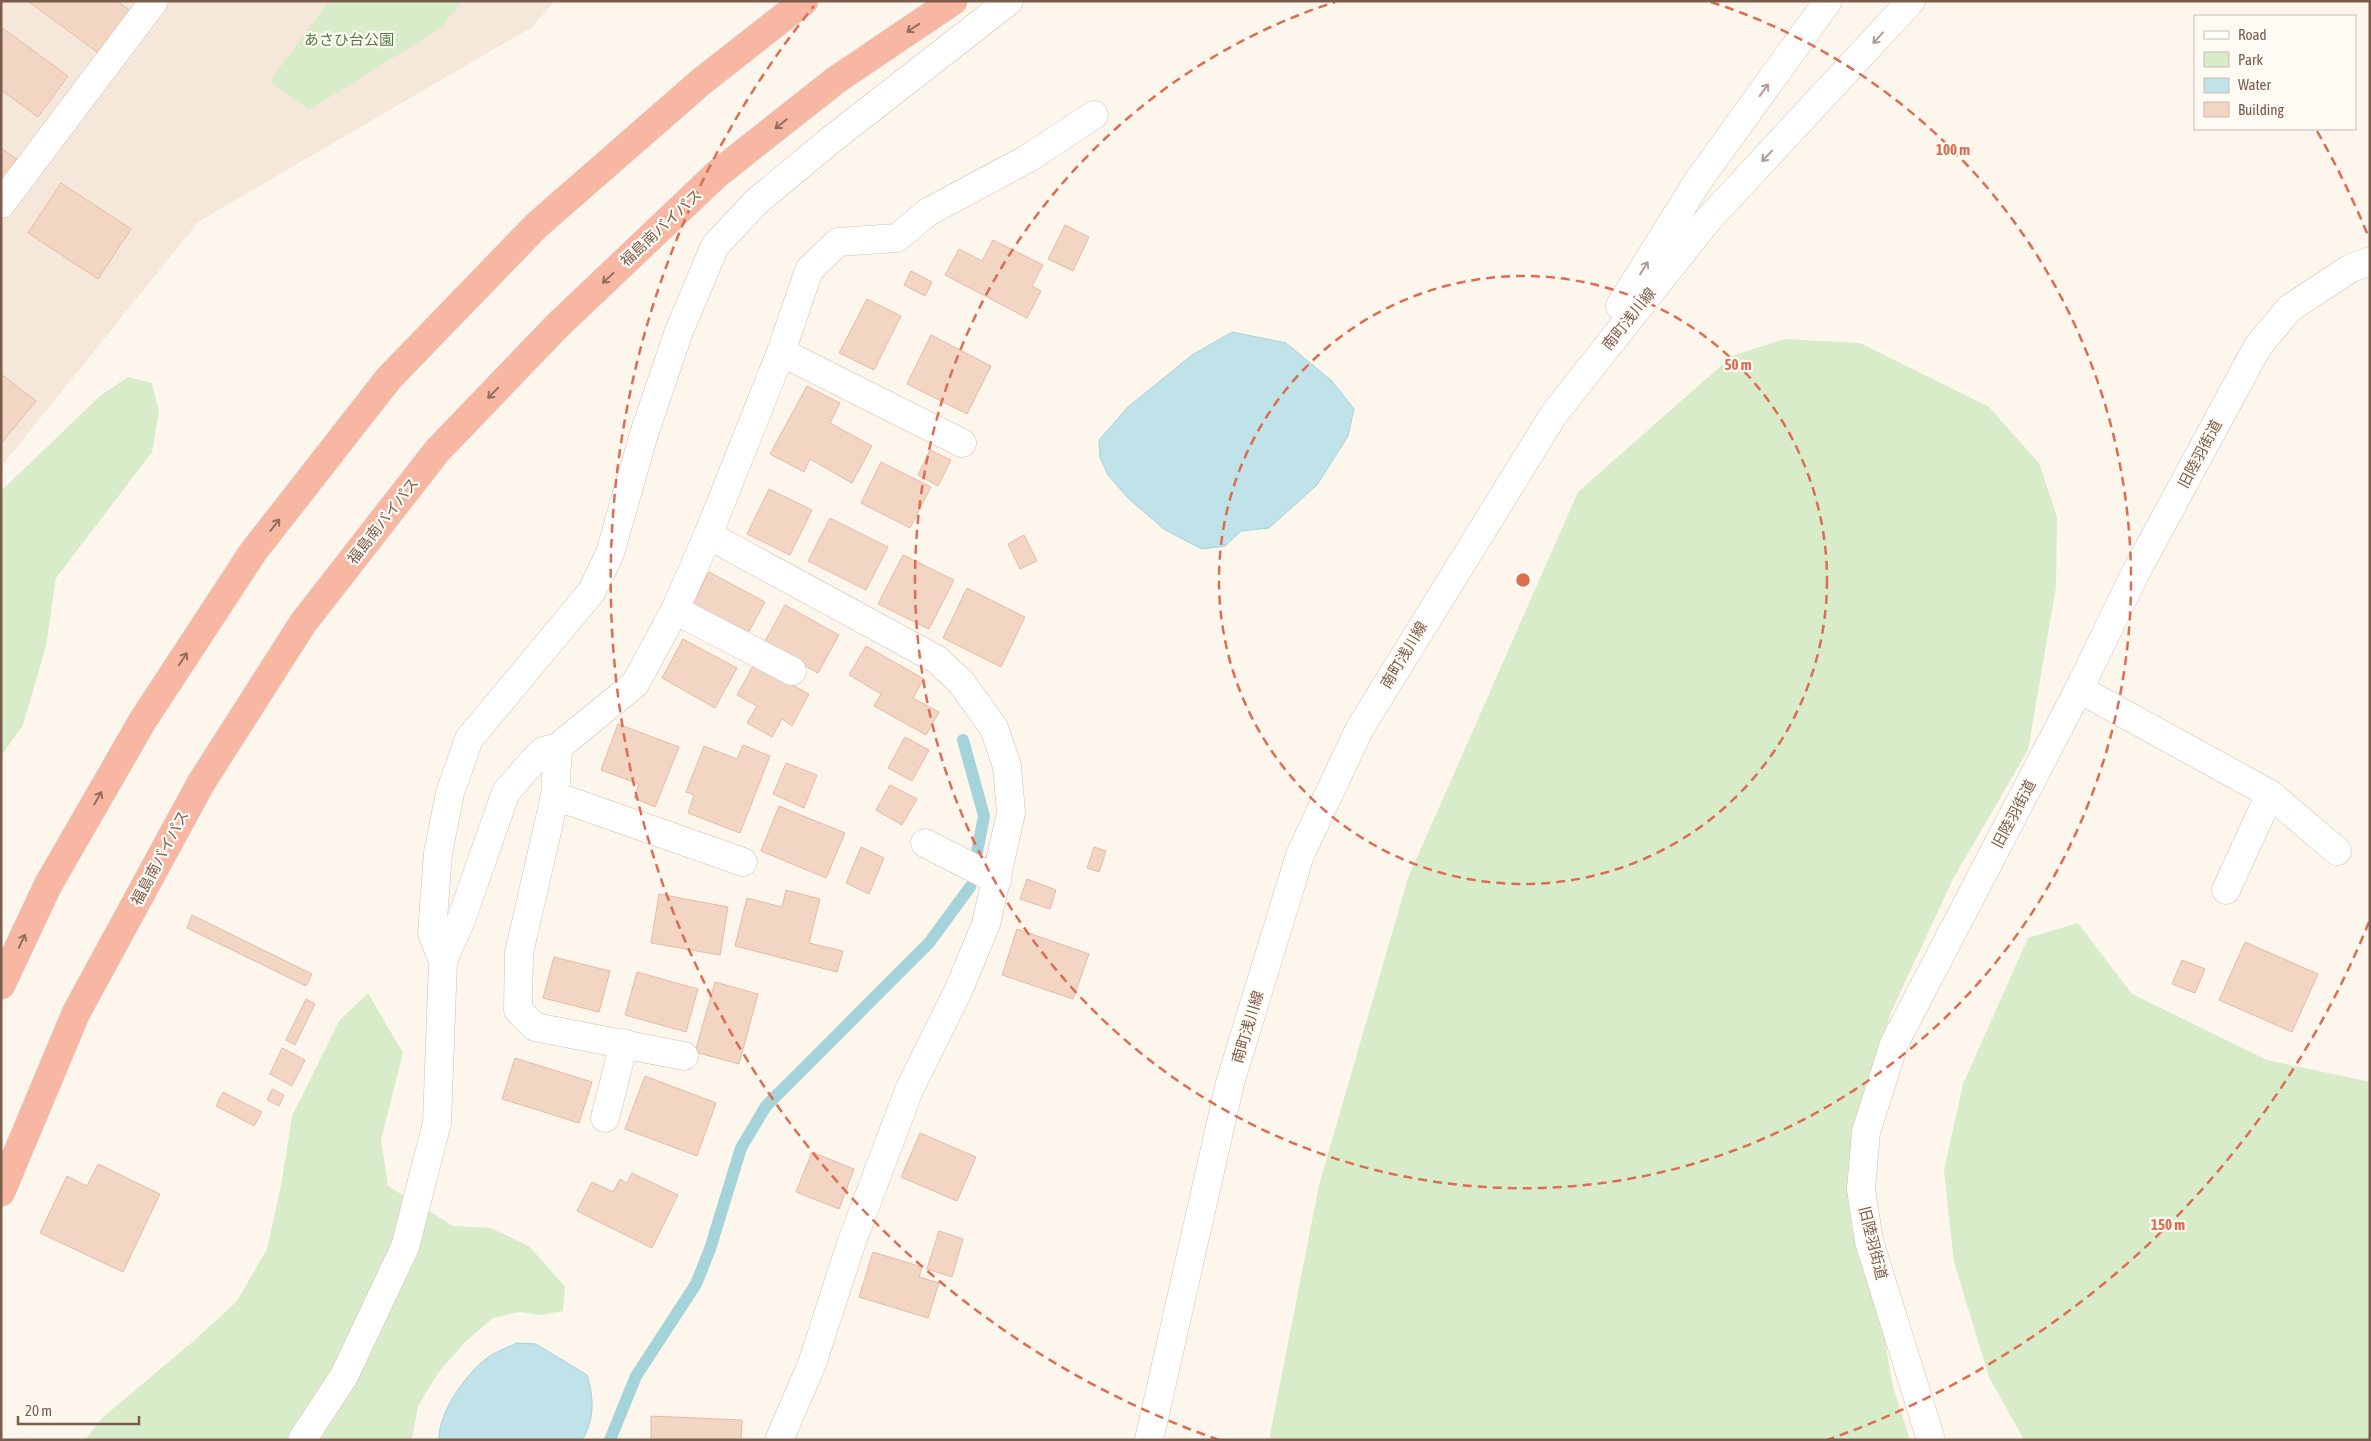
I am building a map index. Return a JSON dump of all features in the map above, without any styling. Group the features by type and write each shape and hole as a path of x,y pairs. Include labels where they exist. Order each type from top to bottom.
{"highway":[{"path":"1,985 48,885 143,720 253,552 389,378 537,225 702,82 804,1"},
{"name":"福島南バイパス","path":"1,1192 76,1013 201,783 303,623 437,452 556,326 717,174 836,80 953,1"}],"street":[{"path":"1,204 154,1"},
{"path":"443,961 432,933 438,852 450,792 468,739 592,591 610,553 644,434 679,331 715,246 756,202 817,151 1009,1"},
{"path":"1554,414 1698,180 1828,1"},
{"name":"南町浅川線","path":"1149,1440 1230,1083 1300,855 1360,728 1554,414 1706,222 1911,1"},
{"path":"302,1440 344,1376 405,1247 437,1122 443,961 461,920 506,792 532,760 543,751 558,747 635,684 675,610 708,535 781,352 809,270 838,242 897,238 928,212 1027,159 1094,115"},
{"name":"旧陸羽街道","path":"1931,1440 1869,1240 1861,1189 1866,1132 1894,1044 2079,689 2136,572 2258,346 2290,308 2351,268 2370,261"},
{"path":"781,352 962,443"},
{"path":"708,535 936,660 961,682 994,728 1008,766 1011,813 986,924 959,988 909,1090 851,1244 812,1364 778,1440"},
{"path":"675,610 792,671"},
{"path":"2079,689 2270,794 2337,851"},
{"path":"558,747 555,796 519,953 518,1010 535,1027 684,1056"},
{"path":"2226,890 2270,794"},
{"path":"555,796 743,862"},
{"path":"925,843 997,880"},
{"path":"605,1118 624,1043"}],"shaded area":[{"path":"1,1 555,1 532,27 198,222 1,467"}],"green space":[{"name":"あさひ台公園","path":"329,1 462,1 441,28 309,110 270,81"},
{"path":"1785,339 1860,343 1989,407 2039,463 2057,517 2056,587 2028,750 1953,879 1892,1010 1851,1132 1851,1226 1882,1321 1892,1383 1910,1440 1269,1440 1319,1185 1408,878 1578,492 1732,356"},
{"path":"128,377 152,383 159,412 152,452 56,578 46,646 23,725 1,756 1,491 100,396"},
{"path":"2078,923 2132,994 2267,1060 2370,1082 2370,1440 2024,1440 1989,1377 1954,1262 1944,1170 1963,1084 2028,938"},
{"path":"368,993 403,1053 381,1140 388,1186 453,1226 491,1228 529,1246 565,1287 563,1311 541,1315 519,1312 493,1318 465,1342 438,1373 418,1406 412,1440 85,1440 102,1418 197,1338 237,1301 267,1249 282,1180 292,1116 339,1021"}],"water":[{"path":"1232,332 1286,343 1332,381 1354,409 1348,436 1317,485 1269,528 1241,531 1225,546 1202,549 1165,530 1128,498 1108,475 1100,457 1099,440 1128,407 1192,355"},
{"path":"517,1343 536,1344 587,1375 592,1408 589,1424 582,1440 439,1440 443,1418 448,1407 454,1395 470,1375 489,1357"}],"building":[{"path":"28,1 117,1 132,12 101,55"},
{"path":"1,27 68,76 38,117 1,90"},
{"path":"1,148 18,160 1,182"},
{"path":"61,183 131,229 98,279 28,233"},
{"path":"1065,225 1089,237 1073,271 1048,259"},
{"path":"993,240 1043,265 1032,286 1041,291 1027,318 945,275 959,249 982,261"},
{"path":"911,271 932,282 925,296 904,285"},
{"path":"867,299 901,316 874,370 839,353"},
{"path":"931,335 991,366 967,414 907,384"},
{"path":"1,374 36,401 3,441 1,440"},
{"path":"807,386 840,403 830,423 872,446 852,483 810,459 804,472 770,454"},
{"path":"930,450 951,460 938,486 918,475"},
{"path":"881,462 931,487 910,528 861,503"},
{"path":"769,489 812,510 790,555 747,534"},
{"path":"830,518 888,547 866,590 808,561"},
{"path":"1024,535 1037,561 1020,569 1008,544"},
{"path":"903,555 954,580 929,629 878,604"},
{"path":"709,572 765,602 746,637 691,607"},
{"path":"967,588 1025,617 1001,667 943,638"},
{"path":"785,605 839,635 818,673 764,643"},
{"path":"683,639 737,668 715,708 662,678"},
{"path":"866,646 924,679 913,698 939,712 926,735 874,706 881,694 849,675"},
{"path":"754,664 809,694 792,726 782,719 772,737 747,723 757,706 737,695"},
{"path":"618,724 679,747 655,807 634,798 639,784 601,770"},
{"path":"905,737 929,750 912,781 888,768"},
{"path":"743,745 770,756 740,833 688,813 694,795 686,792 704,746 737,759"},
{"path":"786,763 817,775 804,808 773,794"},
{"path":"890,785 917,799 902,825 876,810"},
{"path":"779,806 845,833 826,878 761,851"},
{"path":"861,847 884,858 869,894 846,883"},
{"path":"1094,847 1106,851 1099,872 1087,868"},
{"path":"1027,879 1056,890 1050,909 1020,899"},
{"path":"786,890 820,899 809,943 843,951 837,972 735,946 747,898 782,907"},
{"path":"659,894 728,907 720,955 651,943"},
{"path":"192,915 312,974 306,986 187,928"},
{"path":"1017,929 1089,954 1073,999 1002,975"},
{"path":"2245,942 2318,974 2292,1032 2219,1000"},
{"path":"554,957 610,971 599,1012 543,998"},
{"path":"2182,960 2205,969 2195,993 2172,984"},
{"path":"637,972 698,989 686,1032 625,1015"},
{"path":"715,982 758,994 739,1064 695,1052"},
{"path":"306,999 315,1004 295,1045 286,1040"},
{"path":"282,1048 305,1060 292,1086 270,1074"},
{"path":"515,1058 592,1082 579,1123 502,1099"},
{"path":"645,1076 716,1103 697,1156 625,1129"},
{"path":"272,1089 284,1095 279,1106 267,1100"},
{"path":"223,1092 262,1112 254,1126 216,1106"},
{"path":"920,1133 976,1157 957,1201 901,1177"},
{"path":"812,1152 854,1169 839,1209 796,1192"},
{"path":"98,1164 160,1194 123,1272 40,1233 67,1176 87,1186"},
{"path":"632,1173 678,1195 652,1248 577,1211 592,1182 613,1192 620,1179 627,1183"},
{"path":"939,1231 963,1239 952,1277 927,1269"},
{"path":"873,1252 922,1267 919,1277 939,1283 928,1318 859,1297"},
{"path":"651,1416 742,1420 741,1440 651,1440"}],"waterway":[{"path":"963,740 984,816 977,852"},
{"path":"610,1440 636,1376 696,1284 710,1249 741,1148 766,1106 929,943 970,887"}]}
